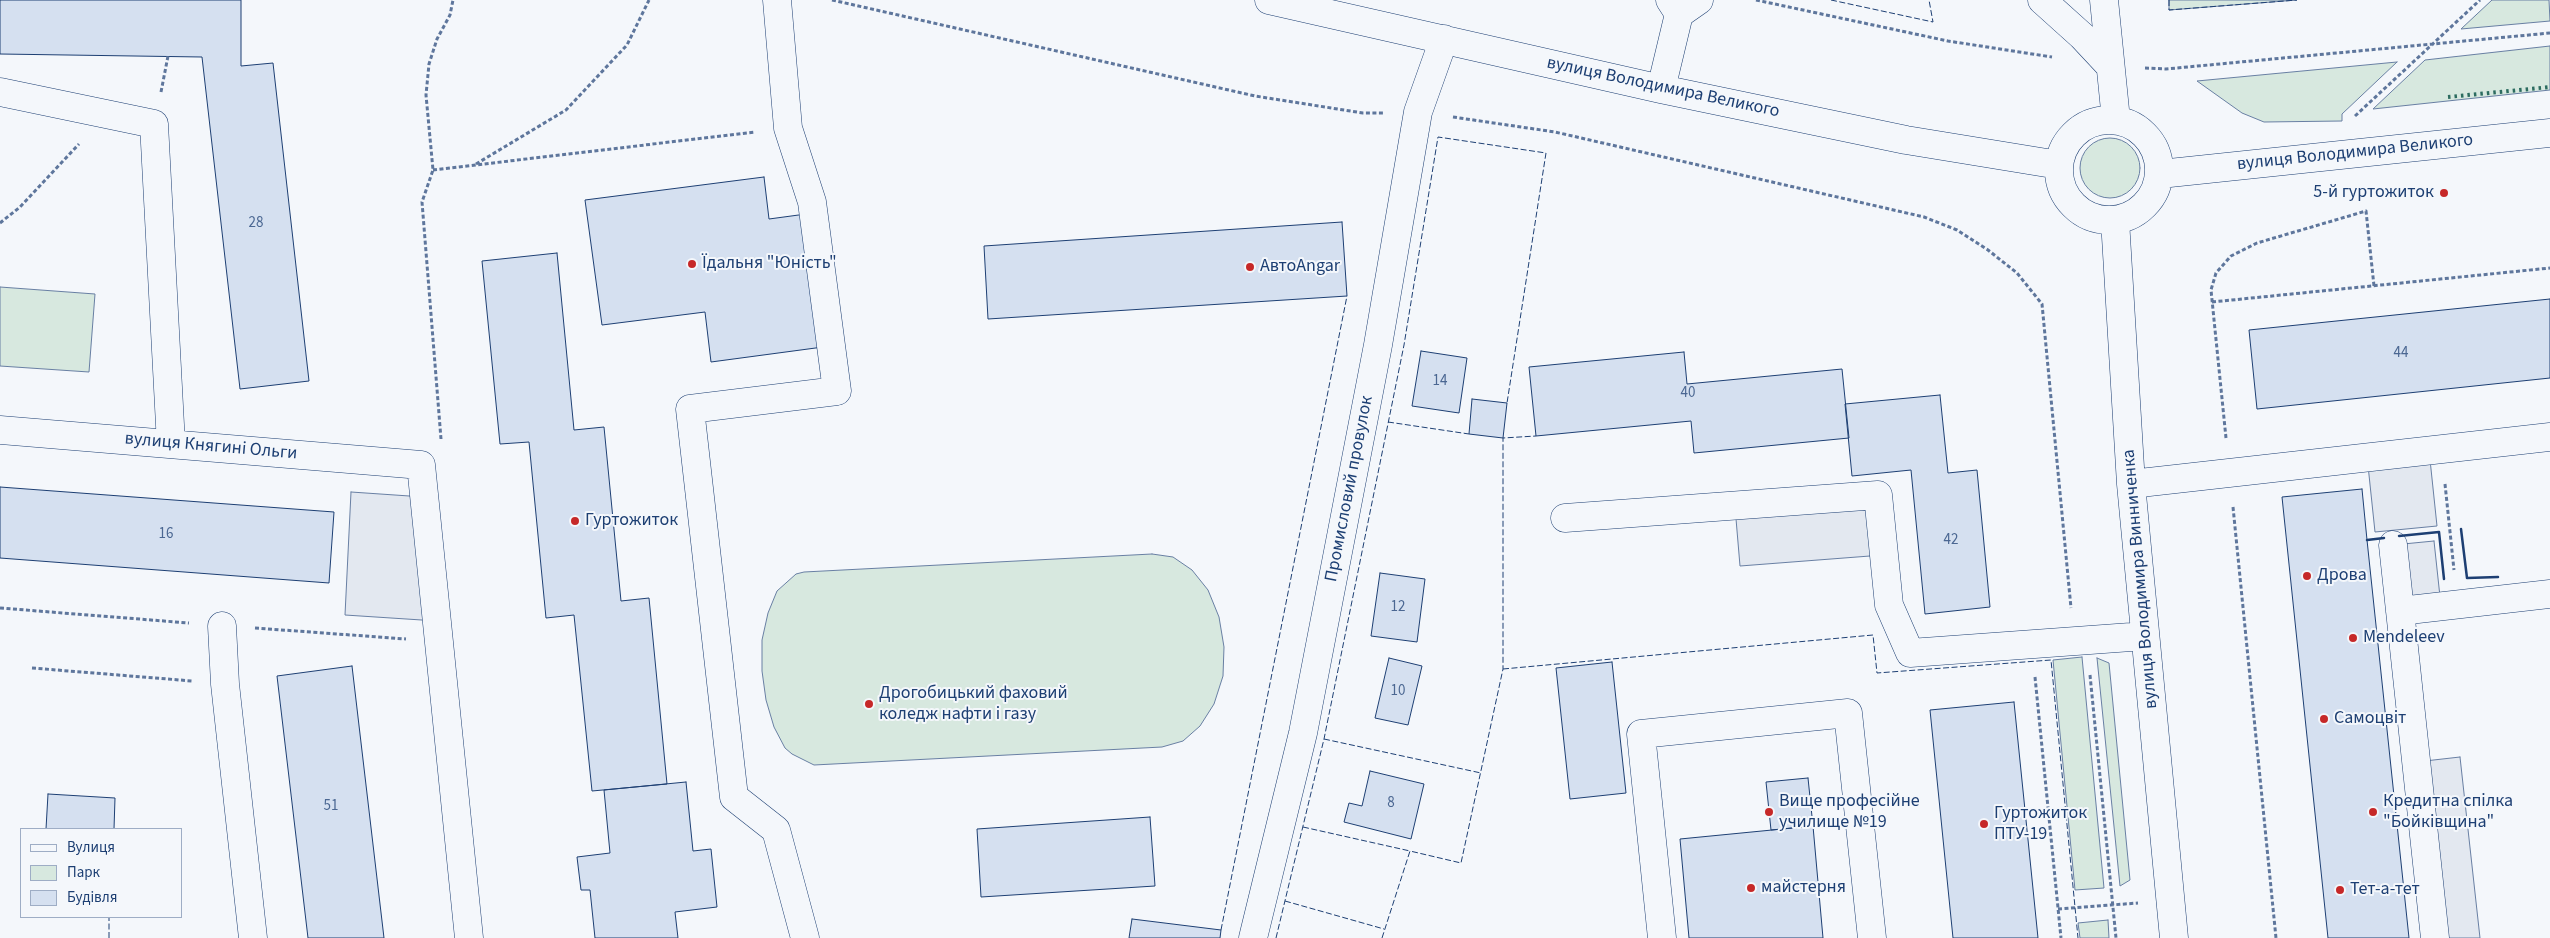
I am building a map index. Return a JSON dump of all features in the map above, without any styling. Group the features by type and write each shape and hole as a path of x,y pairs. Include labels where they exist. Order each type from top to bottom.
{"street":[{"path":"777,0 788,128 812,202 837,391 690,409 734,797 776,830 805,938"},
{"name":"вулиця Володимира Великого","path":"1269,0 1661,89 1906,140 2059,165"},
{"path":"2042,0 2082,36 2110,66"},
{"path":"2104,0 2116,120"},
{"path":"1661,89 1683,5"},
{"name":"Промисловий провулок","path":"1253,938 1303,733 1378,345 1418,112 1444,39"},
{"path":"0,92 154,124 171,444"},
{"path":"2103,120 2116,120 2129,123 2149,138 2159,161 2160,174 2158,183 2149,201 2134,214 2115,220 2095,218 2078,210 2065,194 2061,185 2059,165 2062,152 2068,140 2078,131 2090,124 2103,120"},
{"name":"вулиця Володимира Великого","path":"2160,174 2550,133"},
{"name":"вулиця Володимира Винниченка","path":"2115,220 2131,484 2174,938"},
{"name":"вулиця Княгині Ольги","path":"0,430 421,465 469,938"},
{"path":"2131,484 2550,437"},
{"path":"1565,518 1878,495 1889,605 1910,653 2145,636"},
{"path":"2393,545 2435,938"},
{"path":"2400,611 2550,594"},
{"path":"222,626 225,684 253,938"},
{"path":"1662,938 1641,734 1848,713 1872,938"}],"path":[{"path":"441,445 422,202 433,170 426,95 429,64 437,39 450,15 453,0"},
{"path":"474,166 566,110 627,45 649,0"},
{"path":"832,0 1254,96 1363,113 1418,112 1555,132 1924,217 1957,230 1988,250 2017,273 2042,304 2116,938"},
{"path":"1756,0 1948,41 2053,57"},
{"path":"2355,116 2429,45 2480,0"},
{"path":"2110,66 2166,69 2550,33"},
{"path":"0,223 20,207 106,115"},
{"path":"433,170 788,128"},
{"path":"2276,938 2211,290 2216,273 2231,256 2257,243 2366,211 2374,286"},
{"path":"2212,302 2550,268"},
{"path":"2442,448 2455,579"},
{"path":"2032,644 2061,938"},
{"path":"32,668 225,684"},
{"path":"2058,909 2171,900"}],"green space":[{"path":"2169,0 2297,0 2169,10"},
{"path":"2492,0 2549,0 2550,21 2461,29"},
{"path":"2550,46 2550,90 2373,109 2425,60"},
{"path":"2397,62 2342,114 2342,121 2264,122 2242,113 2197,81"},
{"path":"2104,138 2116,138 2127,143 2135,151 2140,162 2138,180 2127,193 2116,198 2104,198 2093,193 2085,185 2080,174 2080,162 2085,151 2093,143"},
{"path":"0,287 95,294 89,372 0,366"},
{"path":"1152,554 1173,557 1192,570 1208,590 1219,617 1224,647 1223,676 1214,704 1200,726 1183,741 1162,747 814,765 792,754 785,748 774,727 766,700 762,671 762,640 768,613 777,591 796,574 804,572"},
{"path":"2082,657 2104,888 2075,890 2053,660"},
{"path":"2097,658 2109,663 2130,880 2120,886"},
{"path":"2108,920 2109,938 2080,938 2078,923"}],"shaded area":[{"path":"2429,450 2437,526 2375,532 2367,456"},
{"path":"351,492 424,497 437,621 345,615"},
{"path":"1878,495 1883,555 1740,566 1735,507"},
{"path":"2434,541 2441,606 2400,611 2393,545"},
{"path":"2460,757 2480,938 2435,938 2416,762"}],"building":[{"path":"0,0 241,0 241,66 273,63 309,381 240,389 202,57 0,54"},
{"path":"764,177 769,219 806,214 823,347 711,362 705,312 602,325 585,200"},
{"path":"1342,222 1347,296 988,319 984,246"},
{"name":"Гуртожиток","path":"557,253 574,430 604,427 621,601 649,598 667,784 592,791 574,615 546,618 529,442 500,444 482,261"},
{"path":"2550,299 2550,378 2257,409 2249,330"},
{"path":"1421,351 1467,358 1459,413 1412,406"},
{"path":"1684,352 1687,384 1842,369 1849,438 1694,453 1691,421 1536,436 1529,367"},
{"path":"1940,395 1948,473 1977,470 1990,607 1925,614 1911,470 1852,476 1845,404"},
{"path":"1472,399 1507,403 1503,438 1469,434"},
{"path":"0,487 334,512 329,583 0,558"},
{"path":"2362,489 2409,938 2328,938 2282,497"},
{"path":"1380,573 1425,579 1417,642 1371,636"},
{"path":"1389,658 1422,666 1408,725 1375,718"},
{"path":"1612,662 1626,793 1570,799 1556,668"},
{"path":"352,666 384,938 308,938 277,676"},
{"name":"Гуртожиток ПТУ-19","path":"2014,702 2038,938 1953,938 1930,710"},
{"path":"1370,771 1424,784 1411,839 1344,822 1349,803 1362,806"},
{"path":"1808,778 1813,826 1771,830 1766,782"},
{"path":"686,782 693,851 711,849 717,907 675,912 678,938 595,938 590,890 581,890 577,857 610,853 604,790"},
{"path":"48,794 115,798 114,828 46,828"},
{"path":"1150,817 1155,886 981,897 977,829"},
{"name":"майстерня","path":"1813,826 1823,938 1689,938 1680,839"},
{"path":"1132,919 1221,930 1220,938 1129,938"}],"hedge":[{"path":"2448,97 2550,87"}],"fence":[{"path":"1831,0 1933,22 1929,0"},
{"path":"2169,0 2169,10 2297,0"},
{"path":"1276,938 1324,739 1404,345 1438,137 1546,153 1507,403"},
{"path":"1221,930 1347,296"},
{"path":"1388,422 1469,434"},
{"path":"1382,938 1410,851 1461,863 1503,669 1503,438 1536,436"},
{"path":"1503,669 1873,635 1877,673 2051,660 2078,938"},
{"path":"1324,739 1481,773"},
{"path":"1303,827 1410,851"},
{"path":"1285,901 1384,929"},
{"path":"109,918 109,938"}],"wall":[{"path":"2461,529 2467,578 2498,577"},
{"path":"2399,536 2439,532 2444,579"},
{"path":"2367,540 2384,538"}],"place":[{"name":"5-й гуртожиток","path":"2444,193"},
{"name":"Їдальня \"Юність\"","path":"692,264"},
{"name":"АвтоAngar","path":"1250,267"},
{"name":"Гуртожиток","path":"575,521"},
{"name":"Дрова","path":"2307,576"},
{"name":"Mendeleev","path":"2353,638"},
{"name":"Дрогобицький фаховий коледж нафти і газу","path":"869,704"},
{"name":"Самоцвіт","path":"2324,719"},
{"name":"Вище професійне училище №19","path":"1769,812"},
{"name":"Кредитна спілка \"Бойківщина\"","path":"2373,812"},
{"name":"Гуртожиток ПТУ-19","path":"1984,824"},
{"name":"майстерня","path":"1751,888"},
{"name":"Тет-а-тет","path":"2340,890"}]}
